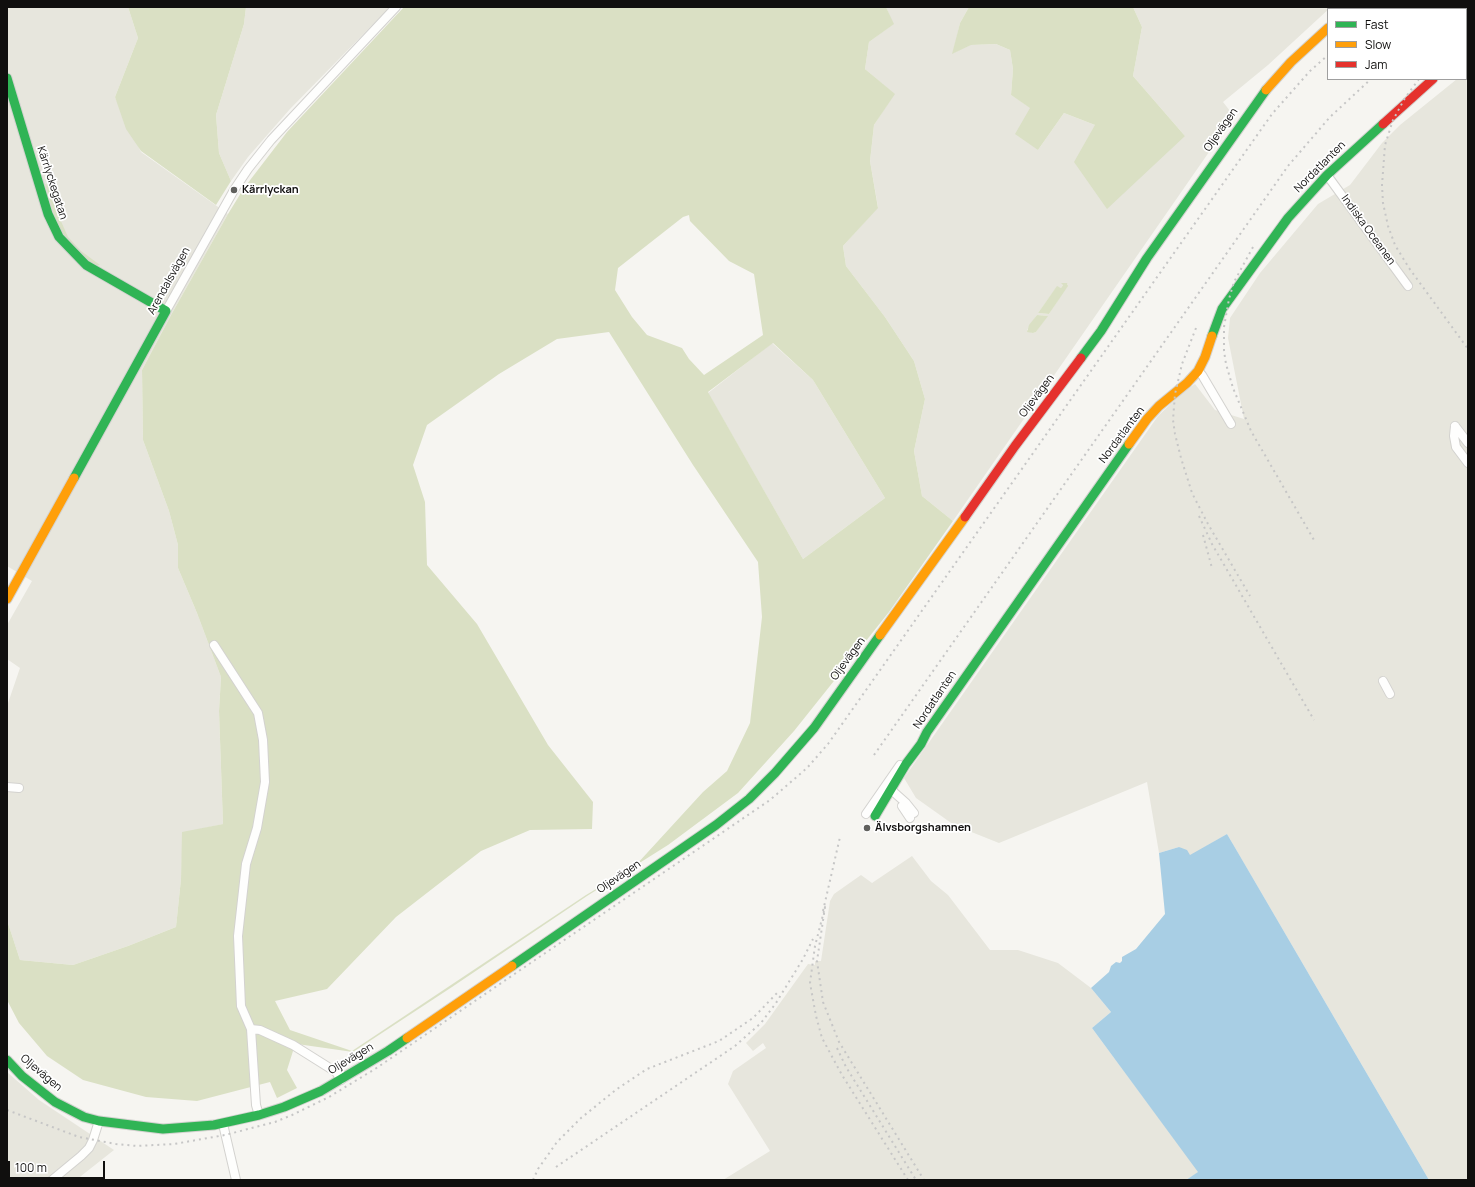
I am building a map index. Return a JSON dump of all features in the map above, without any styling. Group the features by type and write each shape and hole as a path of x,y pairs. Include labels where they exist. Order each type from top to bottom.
{"street":[{"name":"Arendalsvägen","path":"7,599 234,190 248,169 271,140 396,7"},
{"name":"Oljevägen","path":"7,1060 22,1076 55,1102 84,1117 99,1121 163,1129 223,1124 284,1107 341,1080 388,1051 716,825 749,799 775,773 814,728 1015,446 1101,331 1147,258 1260,96 1286,67 1327,29"},
{"name":"Kärrlyckegatan","path":"7,78 48,214 59,237 70,251 86,265 166,311"},
{"name":"Nordatlanten","path":"871,815 888,788 921,744 927,732 1147,419 1198,371 1205,357 1219,316 1235,289 1288,218 1327,175 1432,80"},
{"name":"Indiska Oceanen","path":"1327,175 1408,286"},
{"path":"1198,371 1202,375 1231,424"},
{"path":"1468,443 1455,426 1454,436 1456,447 1468,463"},
{"path":"1454,436 1468,454"},
{"path":"214,646 258,713 263,740 265,782 257,828 246,864 238,936 241,1006 251,1029 256,1105 259,1115"},
{"path":"1383,681 1390,694"},
{"path":"7,787 19,788"},
{"path":"888,788 906,803 912,816"},
{"path":"251,1029 260,1030 293,1045 336,1072 341,1080"},
{"path":"52,1180 89,1148 99,1121"},
{"path":"223,1124 236,1180"}],"shaded area":[{"path":"7,7 128,7 138,38 115,97 141,152 228,214 142,370 143,440 169,511 178,545 178,568 221,677 219,711 223,824 183,833 181,879 176,927 128,946 73,965 20,960 7,920 7,706 20,668 7,659 7,625 32,581 7,566"},
{"path":"246,7 390,7 290,109 248,157 231,181 219,153 216,115 244,24"},
{"path":"886,7 969,7 960,23 953,53 970,45 996,44 1010,50 1013,69 1011,95 1031,108 1038,150 1064,113 1095,125 1185,136 1133,76 1142,27 1133,7 1331,7 1327,8 1327,11 1268,65 1223,102 1234,116 953,521 922,496 914,451 925,399 914,361 885,317 846,266 843,246 878,207 870,161 874,125 894,94 865,69 869,42 893,24","holes":["1068,284 1049,314 1038,313 1057,287 1061,288 1063,285","1037,315 1047,316 1036,332 1033,333 1027,330"]},
{"path":"1468,70 1468,1180 1429,1180 1227,834 1190,856 1179,847 1159,853 1147,782 999,843 954,825 916,798 904,778 1158,416 1180,395 1195,384 1215,410 1244,419 1228,338 1230,318 1260,273 1318,204 1350,185 1382,143 1400,125 1456,80 1467,80"},
{"path":"772,343 813,380 885,498 803,559 708,393"},
{"name":"Älvsborgshamnen","path":"912,856 931,881 948,895 990,950 1018,950 1058,963 1091,988 1111,1012 1092,1028 1199,1172 1186,1180 723,1180 770,1151 728,1084 733,1071 766,1048 763,1043 753,1051 746,1043 765,1024 808,964 815,965 815,961 821,961 830,901 834,894 861,875 872,883"},
{"path":"7,1072 39,1100 114,1150 76,1180 7,1180"}],"green space":[{"path":"128,7 246,7 244,24 216,115 219,153 231,181 216,205 141,151 126,129 115,97 138,38"},
{"path":"404,7 886,7 894,24 869,42 865,69 895,94 874,125 870,161 878,208 843,246 846,266 885,317 914,361 925,399 914,451 922,496 953,521 889,612 794,731 738,793 668,845 587,896 353,1052 297,1044 293,1051 287,1070 297,1088 277,1098 270,1082 197,1101 146,1097 83,1080 47,1056 19,1023 7,1000 7,920 20,960 73,965 128,946 176,927 181,879 182,832 223,824 219,711 221,677 178,568 178,545 169,511 143,440 142,370 228,214 244,188 287,132","holes":["689,215 690,221 729,261 754,274 763,335 704,375 689,359 682,348 647,335 632,317 615,290 618,268 683,217","609,332 693,465 758,562 762,617 750,723 727,771 703,792 636,865 586,895 352,1051 290,1030 275,1001 327,989 396,917 481,851 530,830 592,829 593,802 548,745 477,624 427,565 425,502 413,465 427,425 499,374 557,339","773,343 813,380 885,498 803,559 708,392"]},
{"path":"969,7 1133,7 1142,27 1133,76 1185,136 1107,209 1074,162 1095,125 1064,113 1038,150 1015,134 1030,108 1011,95 1013,69 1010,50 996,44 971,45 952,54 960,23"},
{"path":"45,184 48,185 68,237 81,251 100,265 95,266 69,244 56,222"},
{"path":"1061,283 1067,283 1068,286 1049,314 1038,313 1057,286 1061,288 1063,285"},
{"path":"1037,315 1048,316 1036,332 1027,332 1029,325"}],"water":[{"path":"1227,834 1429,1180 1186,1180 1198,1172 1092,1028 1111,1012 1091,988 1109,972 1111,966 1116,962 1120,963 1122,961 1122,957 1136,949 1165,914 1159,853 1179,847 1187,850 1190,855"}],"railway":[{"path":"7,1110 79,1137 116,1144 137,1146 174,1144 225,1135 275,1122 329,1097 375,1069 770,800 807,768 828,744 1272,114 1310,71 1327,56"},
{"path":"874,755 1288,166 1330,117 1370,80"},
{"path":"1418,80 1405,98 1393,120 1385,145 1382,185 1383,203 1388,226 1395,245 1409,268 1468,349"},
{"path":"1253,247 1234,282 1229,299 1224,327 1224,351 1226,364 1233,388 1251,431 1314,540"},
{"path":"1196,328 1182,364 1175,394 1173,420 1175,434 1192,493 1208,524 1250,596"},
{"path":"1199,516 1212,544 1314,720"},
{"path":"1203,535 1212,568"},
{"path":"823,911 840,837"},
{"path":"908,1180 842,1075 822,1038 810,983 815,946 825,907 817,961 823,1002 839,1042 924,1180"},
{"path":"556,1167 735,1046 761,1023 776,1003 803,959 813,939"},
{"path":"533,1180 538,1169 557,1142 581,1118 617,1089 647,1069 719,1041 753,1018 778,992"},
{"path":"837,1048 846,1067 916,1180"}],"traffic: fast":[{"path":"7,78 48,214 59,237 86,265 166,311 74,478"},
{"path":"1081,358 1101,331 1147,258 1266,90"},
{"path":"1212,336 1222,309 1288,218 1327,175 1383,124"},
{"path":"875,816 906,764 921,744 927,732 1129,444"},
{"path":"512,966 716,825 749,799 775,773 814,728 880,635"},
{"path":"7,1060 22,1076 55,1102 84,1117 99,1121 163,1129 214,1125 259,1115 284,1107 321,1091 407,1038"}],"traffic: slow":[{"path":"1266,90 1291,62 1327,29"},
{"path":"1129,444 1147,419 1159,406 1187,383 1198,371 1205,357 1212,336"},
{"path":"7,599 74,478"},
{"path":"880,635 965,517"},
{"path":"407,1038 512,966"}],"traffic: jam":[{"path":"1383,124 1432,80"},
{"path":"965,517 1015,446 1081,358"}],"place":[{"name":"Kärrlyckan","path":"234,190"},
{"name":"Älvsborgshamnen","path":"867,828"}]}
